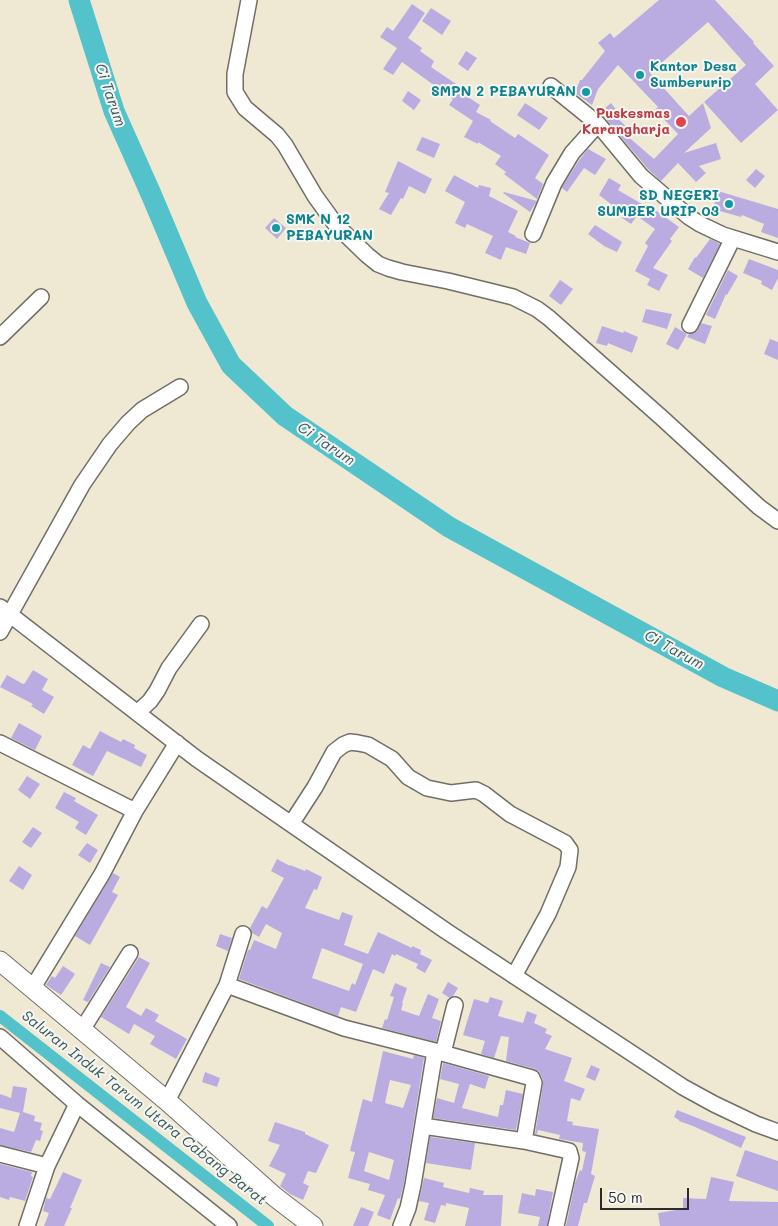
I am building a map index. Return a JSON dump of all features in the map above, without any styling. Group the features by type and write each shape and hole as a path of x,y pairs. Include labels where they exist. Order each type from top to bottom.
{"main road":[{"path":"0,961 167,1102 275,1197 312,1226"}],"street":[{"path":"249,0 235,74 235,92 245,108 277,135 285,145 314,196 336,225 366,255 378,264 388,268 513,297 537,309 654,411 758,506 778,521"},
{"path":"550,86 598,124 641,176 689,217 700,224 733,238 778,252"},
{"path":"533,234 554,183 568,158 598,124"},
{"path":"690,325 733,238"},
{"path":"0,337 41,297"},
{"path":"0,632 5,611 33,570 82,485 110,444 142,410 180,387"},
{"path":"5,611 177,743 430,920 683,1087 714,1104 778,1132"},
{"path":"138,713 150,701 168,668 201,624"},
{"path":"291,824 315,787 334,752 350,742 368,745 392,759 408,777 427,788 451,793 476,790 510,814 565,843 570,850 568,867 548,914 514,976"},
{"path":"0,743 135,811"},
{"path":"32,989 102,874 135,811 177,743"},
{"path":"167,1102 227,985 243,934"},
{"path":"82,1030 130,953"},
{"path":"227,985 344,1028 532,1078 534,1083 524,1141"},
{"path":"401,1226 408,1208 422,1126 439,1052 455,1005"},
{"path":"0,1037 77,1104 229,1226"},
{"path":"27,1226 47,1166 77,1104"},
{"path":"422,1126 524,1141 569,1151 571,1154 556,1226"},
{"path":"0,1154 47,1166"}],"building":[{"path":"659,0 715,0 774,66 755,84 778,110 741,143 704,102 746,65 708,22 650,73 689,116 703,103 711,128 684,153 716,143 721,159 699,166 706,173 696,182 678,163 661,181 648,169 599,113 611,103 618,112 614,115 630,130 625,134 654,159 678,134 655,110 658,107 618,65 598,89 592,105 575,93 580,80 582,80 605,51 598,43 610,33 614,38"},
{"path":"412,4 425,13 408,38 422,48 420,51 434,61 431,67 462,88 459,91 480,105 476,112 491,120 515,138 518,134 549,155 535,178 543,184 537,199 504,174 506,172 495,164 501,156 478,142 478,144 464,137 473,121 449,105 453,99 402,62 393,75 383,69 397,48 380,37 387,27 393,31"},
{"path":"431,8 451,21 442,35 422,21"},
{"path":"466,51 477,58 468,71 458,64"},
{"path":"408,91 421,100 414,110 402,101"},
{"path":"525,103 548,118 539,130 517,115"},
{"path":"422,137 440,144 434,158 416,150"},
{"path":"588,149 606,159 595,175 584,168 567,192 562,187"},
{"path":"398,161 432,179 425,194 409,186 403,199 401,198 391,215 379,209 389,193 385,192"},
{"path":"756,169 765,176 755,188 746,180"},
{"path":"454,175 478,188 479,185 491,188 489,196 518,211 508,232 530,243 526,254 506,247 501,260 485,253 493,236 467,224 465,228 455,223 465,202 445,191"},
{"path":"609,178 621,185 618,190 647,207 648,205 679,227 670,239 672,241 653,268 668,275 659,291 647,285 650,279 635,271 648,246 645,243 655,229 637,216 631,224 622,218 624,214 599,195"},
{"path":"718,191 778,209 778,238 761,232 764,224 742,215 741,217 713,209"},
{"path":"504,192 537,201 530,212"},
{"name":"SMK N 12 PEBAYURAN","path":"274,218 286,228 277,239 265,228"},
{"path":"595,225 622,242 617,252 604,246 588,234"},
{"path":"710,239 720,244 703,278 688,269"},
{"path":"749,259 778,270 778,278 772,290 761,284 762,281 743,273"},
{"path":"728,270 738,276 726,294 715,319 706,315"},
{"path":"560,280 573,289 561,305 549,296"},
{"path":"646,309 672,314 667,329 642,322"},
{"path":"701,323 712,326 705,344 687,337 689,334 696,332"},
{"path":"602,326 623,333 624,331 638,337 632,353 608,343 607,346 596,343"},
{"path":"675,327 687,334 678,350 666,344"},
{"path":"770,339 778,342 778,360 764,354"},
{"path":"33,670 48,679 42,690 54,697 44,714 31,706 33,704 0,687 7,675 23,684 25,683"},
{"path":"19,723 42,736 35,750 11,738"},
{"path":"100,731 121,742 123,739 135,745 134,748 147,755 141,767 107,751 93,776 72,765 83,745 90,749"},
{"path":"27,776 40,784 30,799 18,790"},
{"path":"64,792 76,798 74,801 98,815 86,835 75,828 79,822 55,808"},
{"path":"33,827 42,833 31,848 22,842"},
{"path":"87,843 98,850 90,863 78,855"},
{"path":"277,859 290,866 305,871 306,869 322,877 317,890 314,889 305,908 339,920 342,912 353,916 344,945 368,954 378,932 412,948 412,946 421,950 420,954 432,960 425,973 416,968 418,964 392,954 384,974 373,969 356,1012 341,1007 338,1016 239,979 248,950 250,950 254,940 276,949 282,933 266,924 259,937 252,933 250,928 262,906 267,909 284,878 271,871","holes":["322,948 363,964 355,985 352,983 349,991 312,978"]},
{"path":"19,866 32,875 23,890 9,881"},
{"path":"113,873 120,877 112,892 118,895 90,945 75,936"},
{"path":"220,934 232,938 228,951 216,946"},
{"path":"139,957 150,963 126,1007 141,1016 146,1008 159,1015 155,1021 187,1039 176,1059 150,1044 155,1036 134,1024 129,1034 101,1017"},
{"path":"101,963 110,967 88,1002 83,1000"},
{"path":"63,966 75,974 61,995 46,985 52,976 55,978"},
{"path":"448,982 458,988 450,998 442,993"},
{"path":"395,983 407,988 401,1010 419,1016 428,994 439,999 432,1018 441,1021 436,1042 382,1028 385,1019 387,1020 394,997 390,996"},
{"path":"490,997 503,1001 498,1016 523,1023 527,1011 537,1015 534,1023 547,1029 545,1033 552,1036 545,1049 572,1058 564,1081 585,1089 580,1101 571,1098 567,1121 573,1122 572,1125 599,1129 591,1174 595,1176 587,1203 584,1203 578,1226 566,1226 575,1183 580,1170 582,1171 586,1152 582,1151 583,1143 559,1139 560,1135 538,1130 537,1134 535,1134 543,1080 539,1071 506,1061 509,1037 501,1036 494,1058 481,1054 485,1041 463,1035 474,999 488,1003"},
{"path":"383,1051 413,1059 414,1055 424,1058 404,1183 400,1199 398,1198 390,1220 377,1215 385,1195 368,1190 370,1184 348,1178 355,1152 350,1151 363,1099 372,1102","holes":["390,1080 411,1085 403,1108 385,1103","369,1152 394,1160 389,1180 364,1171"]},
{"path":"443,1063 489,1076 485,1089 470,1084 462,1108 498,1117 506,1090 523,1094 516,1130 433,1118 437,1098 454,1103 459,1084 440,1079"},
{"path":"591,1065 600,1069 595,1081 586,1077"},
{"path":"205,1072 220,1078 217,1087 202,1082"},
{"path":"13,1086 27,1088 23,1112 35,1116 34,1121 42,1123 40,1130 43,1131 40,1141 36,1140 31,1152 0,1145 0,1128 14,1132 20,1113 0,1108 0,1094 11,1098"},
{"path":"677,1110 746,1137 741,1148 679,1121 674,1117"},
{"path":"275,1122 305,1132 305,1134 329,1145 316,1173 308,1171 303,1183 309,1186 303,1200 290,1194 280,1186 286,1174 269,1166 280,1145 268,1141"},
{"path":"430,1137 475,1143 471,1170 426,1163"},
{"path":"745,1150 778,1161 778,1191 736,1176"},
{"path":"0,1164 32,1172 31,1176 33,1177 25,1201 10,1197 9,1200 0,1197"},
{"path":"63,1172 82,1180 64,1226 44,1226 49,1213 43,1211 46,1198 50,1199"},
{"path":"711,1177 734,1182 729,1201 778,1202 778,1226 660,1226 658,1213 683,1209 683,1198 706,1199"},
{"path":"424,1178 444,1183 443,1187 469,1193 470,1188 484,1191 483,1195 503,1195 501,1226 465,1226 469,1208 446,1203 446,1206 441,1205 435,1223 424,1220 429,1203 419,1201"},
{"path":"536,1189 553,1192 547,1226 538,1226 540,1217 518,1213 522,1193 535,1196"},
{"path":"361,1207 374,1212 368,1226 353,1226"}],"waterway":[{"name":"Ci Tarum","path":"79,0 114,111 197,303 231,365 285,416 449,527 723,677 778,701"},
{"name":"Saluran Induk Tarum Utara Cabang Barat","path":"0,1016 268,1226"}],"place":[{"name":"Kantor Desa Sumberurip","path":"640,75"},
{"name":"SMPN 2 PEBAYURAN","path":"586,92"},
{"name":"Puskesmas Karangharja","path":"681,122"},
{"name":"SD NEGERI SUMBER URIP 03","path":"729,204"},
{"name":"SMK N 12 PEBAYURAN","path":"276,228"}]}
